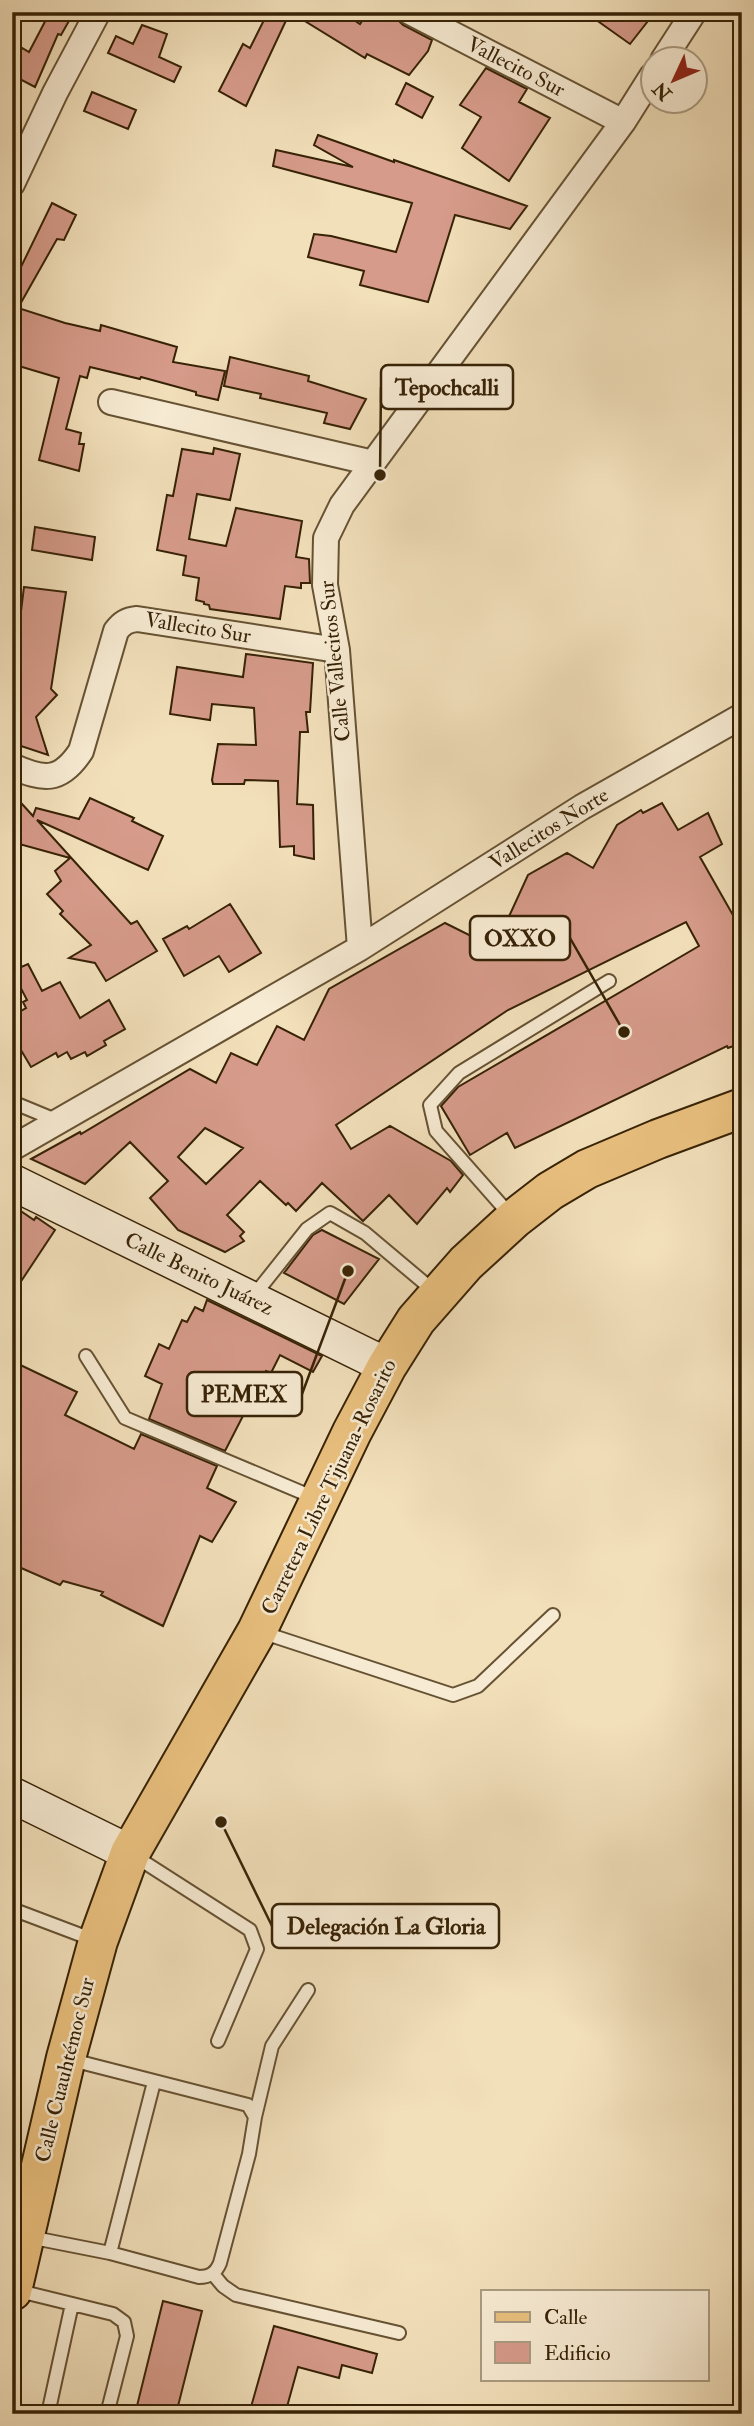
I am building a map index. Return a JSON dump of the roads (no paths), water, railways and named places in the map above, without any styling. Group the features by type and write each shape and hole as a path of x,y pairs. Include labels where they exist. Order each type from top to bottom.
{"main road":[{"name":"Carretera Libre Tijuana-Rosarito","path":"130,1853 257,1631 387,1366 416,1320 466,1263 514,1219 550,1191 587,1168 742,1108"},
{"name":"Calle Cuauhtémoc Sur","path":"12,2290 66,2058 98,1941 130,1853"}],"street":[{"path":"12,184 55,93 98,12"},
{"name":"Vallecito Sur","path":"410,12 623,122"},
{"path":"672,46 694,12"},
{"name":"Calle Vallecitos Sur","path":"360,948 337,650 325,585 326,538 342,505 638,99"},
{"path":"111,402 373,463"},
{"name":"Vallecito Sur","path":"12,766 37,777 51,776 65,770 81,751 116,631 121,624 129,620 137,619 337,650"},
{"name":"Vallecitos Norte","path":"360,948 582,807 742,716"},
{"path":"12,1148 360,948"},
{"name":"Calle Benito Juárez","path":"12,1182 387,1366"},
{"path":"12,1795 130,1853"}],"lane":[{"path":"514,1219 436,1131 430,1105 459,1073 609,981"},
{"path":"12,1102 59,1121"},
{"path":"251,1300 307,1229 330,1213 365,1233 438,1295"},
{"path":"86,1356 125,1418 319,1500"},
{"path":"257,1631 453,1695 478,1686 553,1615"},
{"path":"130,1853 250,1930 257,1949 218,2041"},
{"path":"12,1909 98,1941"},
{"path":"25,2236 110,2253 199,2277 213,2274 220,2263 249,2154 272,2046 308,1990"},
{"path":"66,2058 242,2102 253,2110 255,2117"},
{"path":"110,2253 154,2082"},
{"path":"213,2274 223,2286 236,2295 399,2333"},
{"path":"12,2290 120,2316 127,2328 107,2414"},
{"path":"48,2414 72,2304"}],"place":[{"name":"Tepochcalli","path":"380,475"},
{"name":"OXXO","path":"624,1032"},
{"name":"PEMEX","path":"348,1271"},
{"name":"Delegación La Gloria","path":"221,1822"}]}
